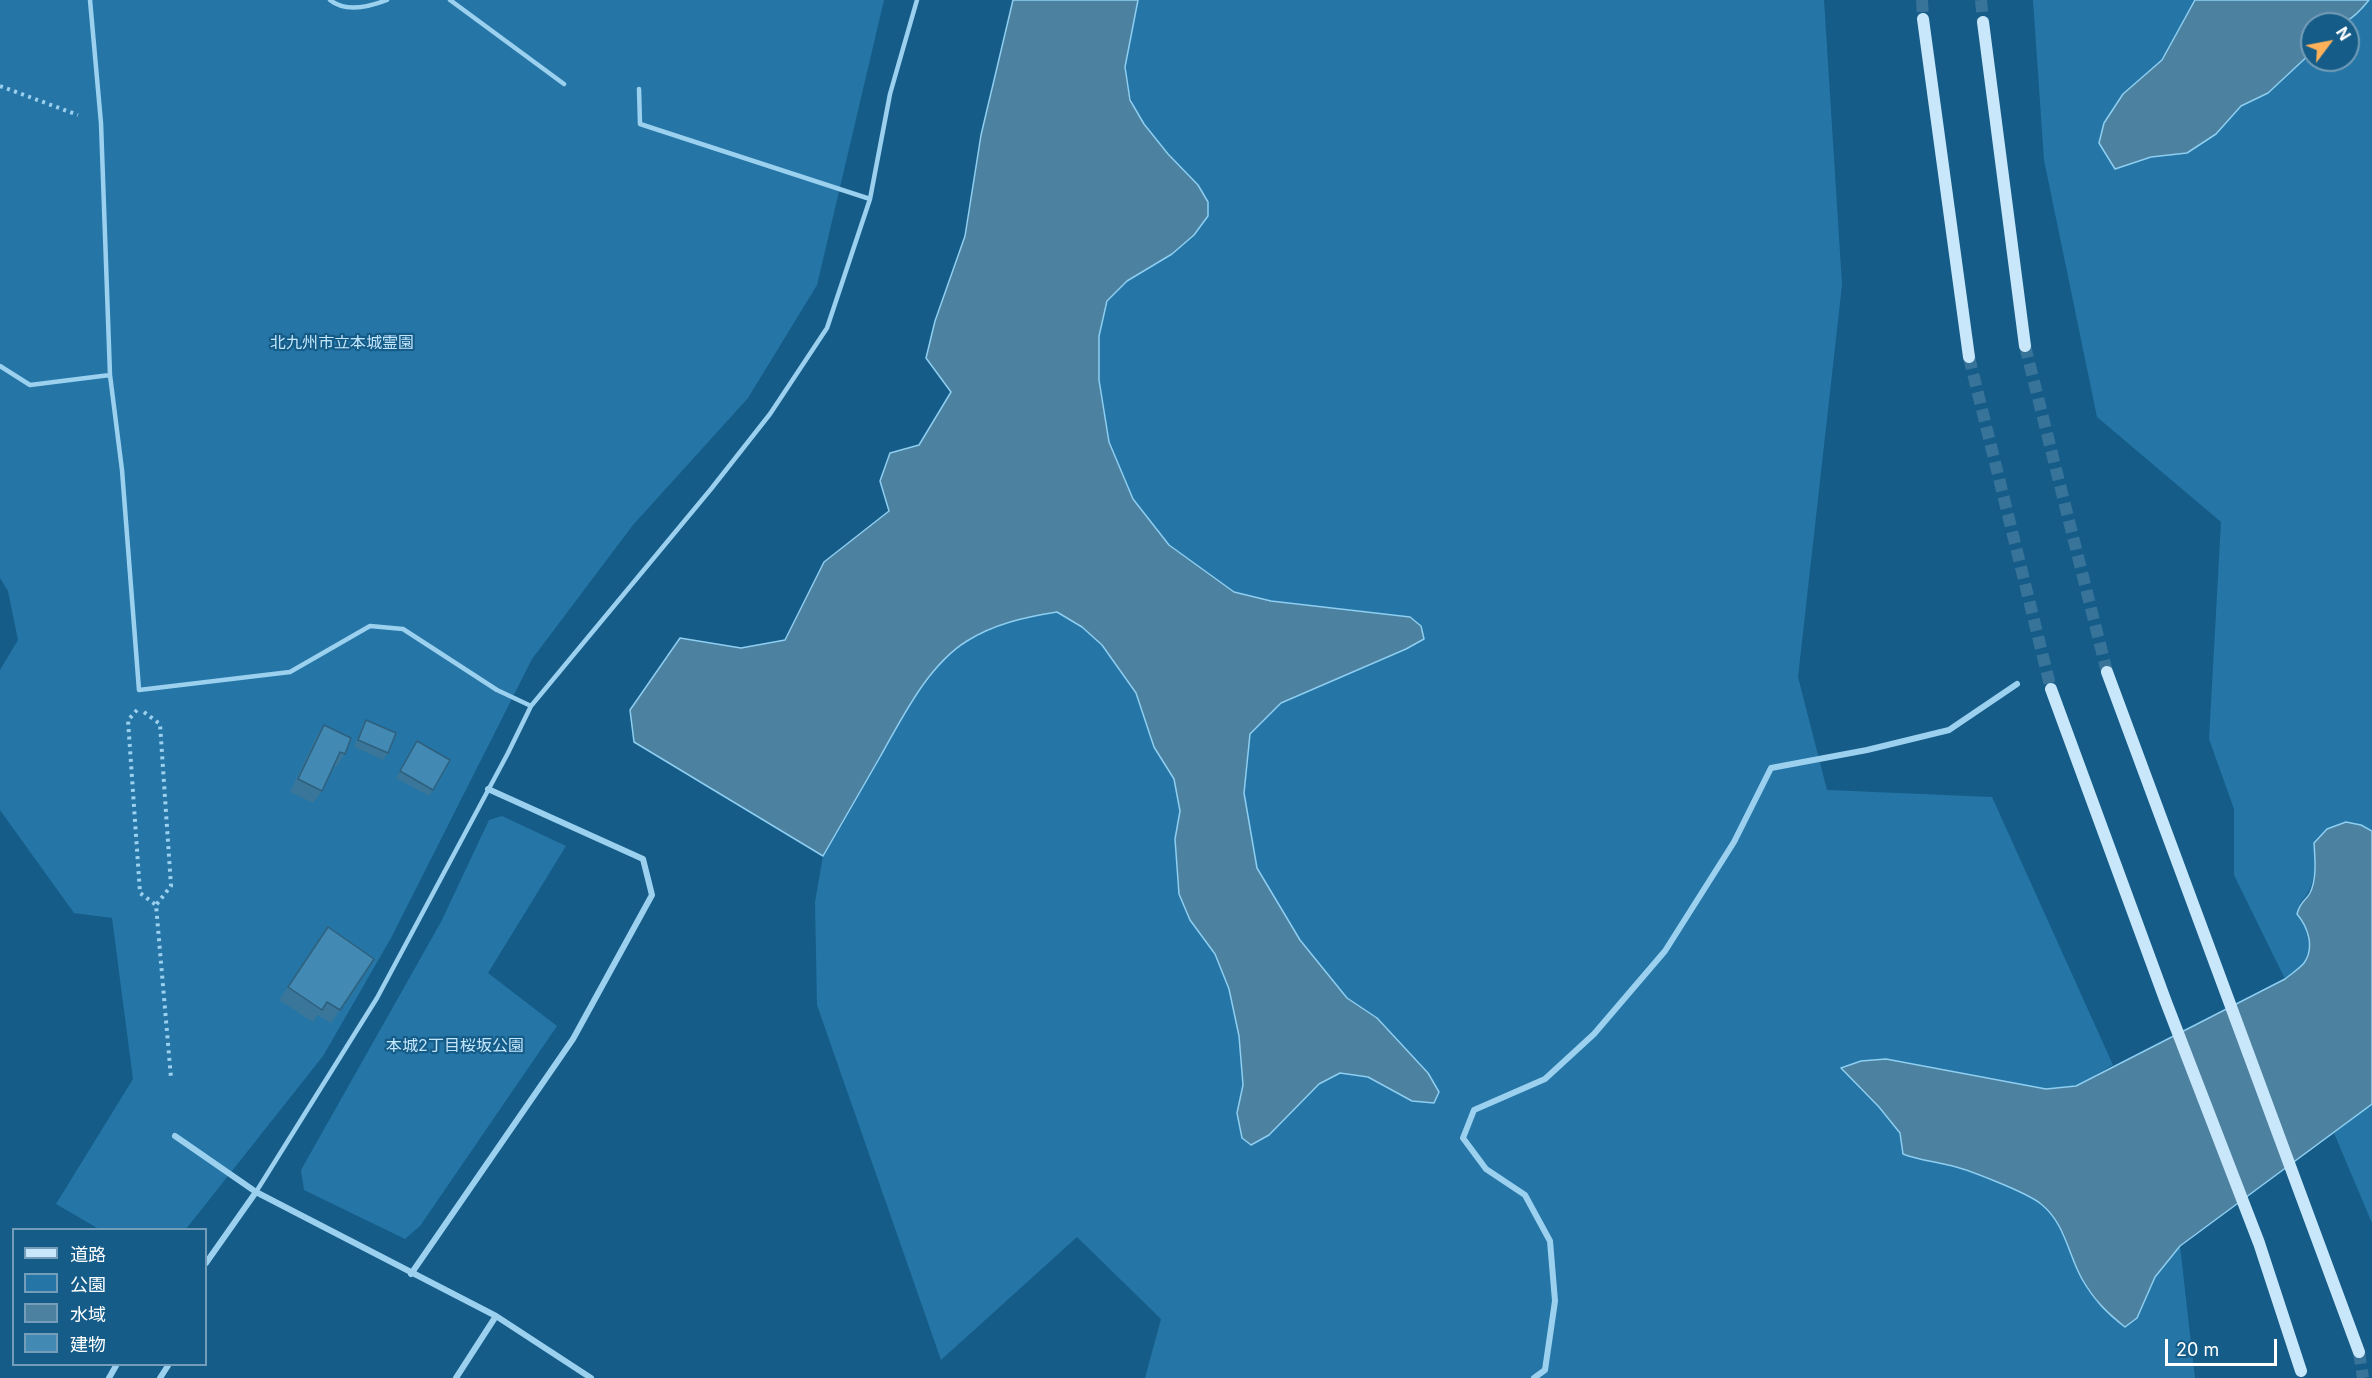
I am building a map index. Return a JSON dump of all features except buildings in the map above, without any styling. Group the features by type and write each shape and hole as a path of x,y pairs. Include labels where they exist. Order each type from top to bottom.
{"street":[{"path":"1923,19 1969,357"},
{"path":"1983,22 2025,346"},
{"path":"2107,672 2359,1352"},
{"path":"1534,1378 1545,1370 1555,1301 1550,1241 1525,1195 1486,1169 1463,1138 1474,1110 1545,1079 1594,1034 1665,951 1734,842 1771,768 1867,750 1949,730 2017,684"},
{"path":"2051,689 2166,1002 2259,1243 2301,1371"},
{"path":"411,1274 573,1039 652,895 643,859 488,789"},
{"path":"175,1136 256,1192 496,1316 591,1378"},
{"path":"207,1262 256,1192"},
{"path":"456,1378 496,1316"}],"lane":[{"path":"90,0 101,123 110,375 122,470 139,690 290,672 370,626 403,628 497,690 531,705"},
{"path":"330,0 335,4 366,9 387,0"},
{"path":"450,0 564,84"},
{"path":"256,1192 377,998 531,705 711,489 770,414 827,328 870,199 890,94 917,0"},
{"path":"639,89 640,124 870,199"},
{"path":"0,366 30,385 110,375"}],"path":[{"path":"0,86 101,123"},
{"path":"156,905 140,894 128,720 139,707 160,724 171,886 156,905 171,1078"}],"green space":[{"name":"北九州市立本城霊園","path":"0,0 884,0 817,285 748,398 633,525 532,659 391,938 323,1056 187,1228 97,1228 56,1204 133,1079 112,918 74,913 0,810 0,670 18,640 8,591 0,578"},
{"path":"1138,0 1824,0 1842,285 1798,677 1827,790 1992,797 2113,1065 2076,1086 2046,1089 1886,1059 1860,1089 1879,1107 1900,1133 1904,1154 1981,1176 2041,1204 2056,1220 2077,1269 2091,1293 2106,1311 2125,1326 2137,1318 2155,1277 2180,1246 2195,1378 1145,1378 1161,1319 1077,1237 941,1360 817,1005 815,902 823,856 912,701 941,663 965,642 994,627 1024,618 1057,612 1082,627 1102,646 1136,694 1154,747 1174,779 1180,811 1175,839 1190,920 1215,954 1229,989 1239,1036 1243,1085 1237,1113 1269,1135 1319,1084 1340,1073 1368,1077 1385,1085 1438,1092 1428,1073 1377,1018 1347,998 1300,940 1257,868 1244,793 1250,734 1281,703 1406,649 1423,639 1421,626 1410,617 1271,601 1234,592 1169,545 1133,499 1109,442 1099,380 1099,336 1108,301 1127,281 1172,254 1198,185 1150,133 1133,103 1127,86 1125,62"},
{"path":"2033,0 2195,0 2162,60 2123,94 2116,169 2151,157 2187,153 2216,134 2241,106 2268,93 2300,63 2300,72 2360,72 2358,12 2369,0 2372,0 2372,831 2361,825 2314,843 2312,883 2310,890 2300,903 2310,950 2304,963 2285,979 2234,875 2234,809 2209,739 2221,522 2097,417 2044,160"},
{"name":"本城2丁目桜坂公園","path":"502,816 566,846 488,973 557,1026 420,1226 405,1239 304,1190 301,1170 441,922 489,820"},
{"path":"2372,1104 2372,1223 2334,1133"}],"water":[{"path":"1013,0 1138,0 1125,67 1130,100 1144,124 1168,154 1198,185 1208,202 1208,216 1194,235 1172,254 1127,281 1107,301 1099,336 1099,380 1109,442 1133,499 1169,545 1234,592 1271,601 1410,617 1421,626 1424,639 1406,649 1281,703 1250,734 1244,793 1257,868 1300,940 1347,998 1377,1018 1428,1073 1439,1092 1434,1103 1412,1101 1368,1077 1340,1073 1319,1084 1269,1135 1251,1145 1242,1138 1237,1113 1243,1085 1239,1036 1229,989 1215,954 1190,920 1179,894 1175,839 1180,811 1174,779 1154,747 1136,693 1102,645 1082,627 1057,612 1022,619 988,630 967,641 940,664 907,709 823,856 634,742 630,710 680,638 741,648 785,640 824,562 889,511 880,481 890,453 919,445 951,392 926,358 935,321 965,236 981,135"},
{"path":"2195,0 2369,0 2359,12 2300,12 2300,63 2268,93 2241,106 2216,134 2187,153 2151,157 2115,169 2099,143 2104,123 2123,94 2162,60"},
{"path":"2346,822 2361,825 2372,831 2372,1104 2180,1246 2155,1277 2137,1318 2125,1327 2101,1306 2091,1293 2077,1269 2056,1220 2041,1204 2010,1188 1968,1171 1903,1154 1900,1133 1879,1107 1841,1068 1861,1061 1886,1059 2046,1089 2076,1086 2285,979 2302,965 2307,957 2310,944 2307,931 2297,914 2314,882 2314,843 2327,829"}],"tunnel":[{"path":"1922,0 1923,19"},
{"path":"1981,0 1983,22"},
{"path":"2025,346 2107,672"},
{"path":"1969,357 2051,689"},
{"path":"2359,1352 2363,1378"}]}
